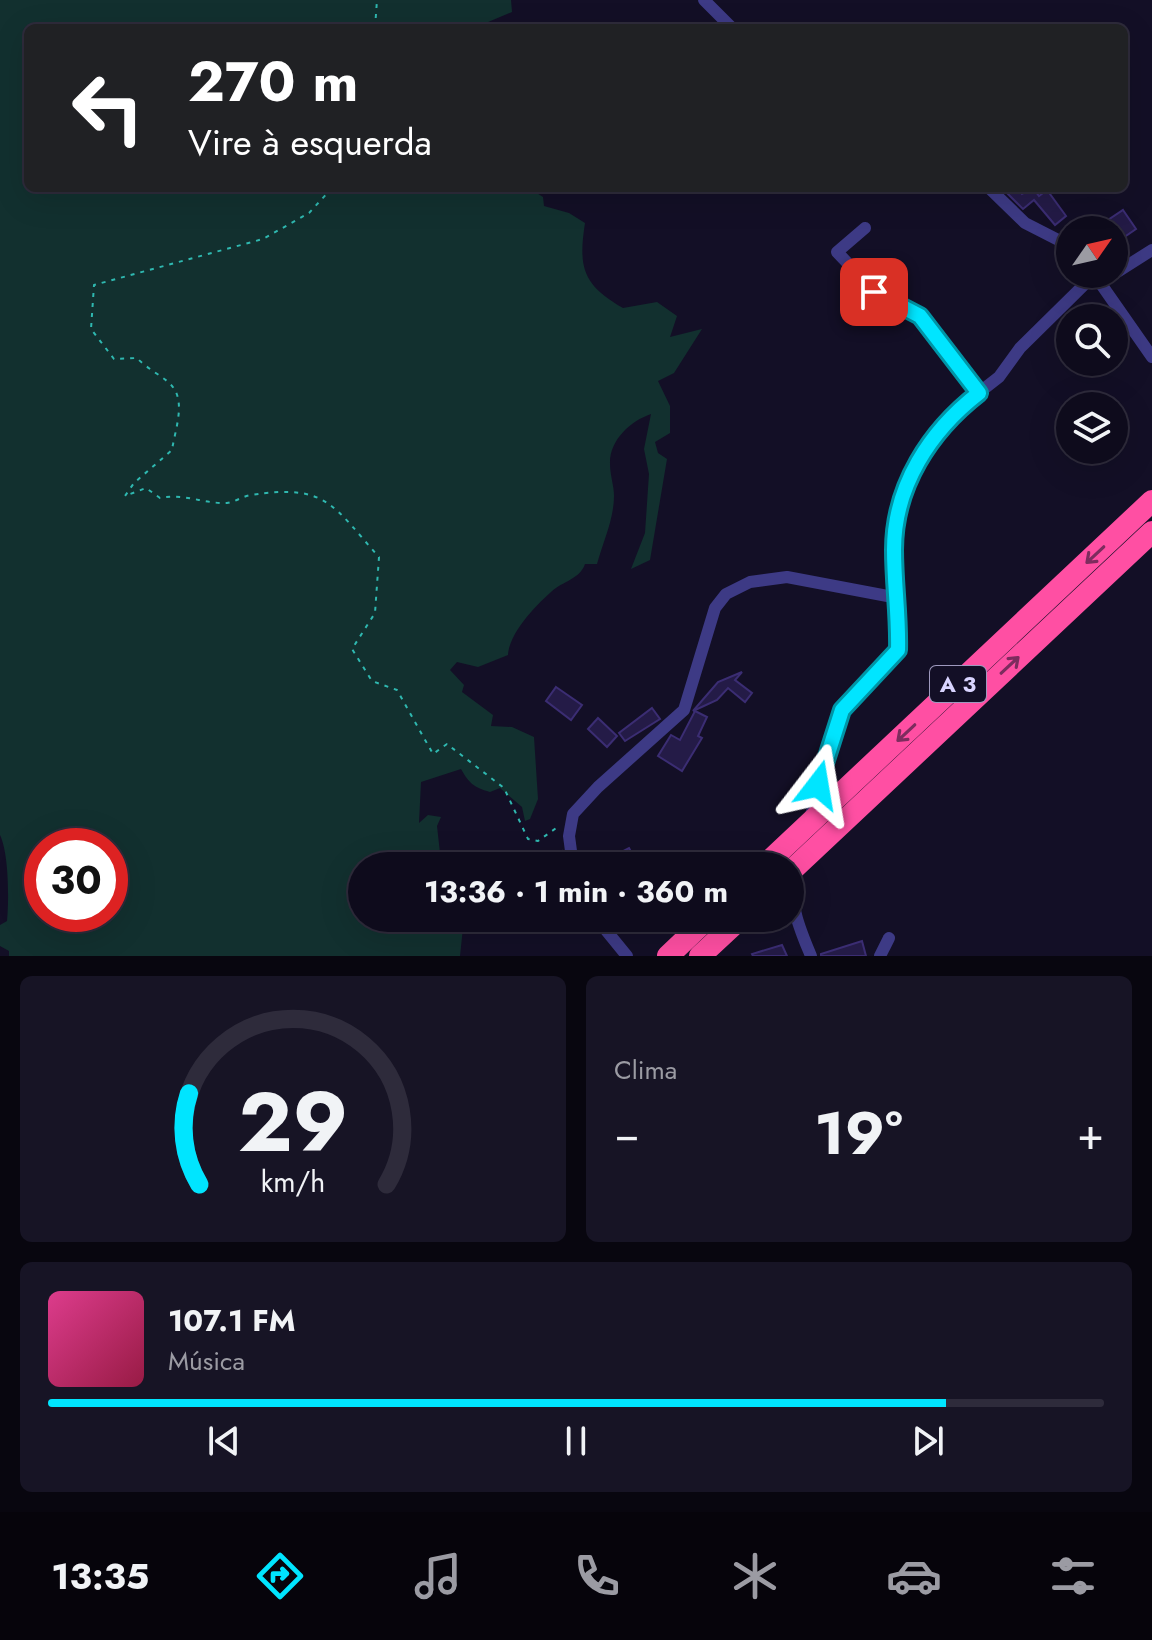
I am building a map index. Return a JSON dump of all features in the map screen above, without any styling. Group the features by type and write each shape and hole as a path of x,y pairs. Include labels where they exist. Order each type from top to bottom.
{"highway":[{"name":"A 3","path":"779,852 1152,501"},
{"name":"A 3","path":"804,859 1152,532"},
{"path":"668,956 693,932"},
{"path":"700,956 726,932"}],"street":[{"path":"704,0 728,24"},
{"path":"993,192 1025,223 1056,239"},
{"path":"865,228 837,252 880,297 920,316 979,393"},
{"path":"1128,262 1152,250"},
{"path":"811,956 794,911 791,893 842,710 898,650 894,549 899,503 922,456 953,413 999,377 1020,348 1085,288"},
{"path":"1103,288 1152,357"},
{"path":"572,852 571,819 598,787 684,710 715,608 726,594 750,582 787,577 898,598"},
{"path":"607,932 627,956"},
{"path":"880,956 889,938"}],"path":[{"path":"375,24 377,0"},
{"path":"328,192 309,213 263,239 94,285 91,329 114,359 137,358 152,374 171,384 180,400 172,450 134,483 125,496 146,488 160,498 177,494 228,503 249,495 306,493 332,503 379,557 375,613 352,649 372,681 397,690 433,754 447,744 504,788 528,839 538,841 571,819"}],"green space":[{"path":"0,0 511,0 512,12 484,24 24,24 24,192 535,192 543,197 544,206 569,213 585,223 583,264 586,274 599,291 623,308 657,302 677,316 670,337 702,329 674,373 658,381 670,406 670,433 655,442 658,453 667,459 650,560 631,569 645,533 649,474 644,449 651,414 622,433 613,447 610,464 614,505 597,564 585,564 571,580 556,588 537,605 513,638 508,655 478,667 457,662 450,670 464,685 462,692 493,715 491,726 512,727 534,737 538,799 530,819 525,821 522,807 500,788 490,792 479,788 469,781 461,769 421,782 419,823 428,815 441,817 437,826 440,852 348,852 348,932 463,932 460,956 9,956 9,951 0,946 0,925 7,921 5,854 0,835"}],"building":[{"path":"1006,192 1036,192 1039,196 1048,192 1066,216 1056,216 1055,225 1034,200 1023,209"},
{"path":"1128,217 1136,229 1128,234"},
{"path":"742,672 735,680 752,693 745,702 728,688 717,700 693,711 718,682"},
{"path":"556,687 582,705 571,720 546,701"},
{"path":"652,708 660,719 625,741 619,733"},
{"path":"695,711 707,717 698,736 702,738 682,771 658,756 671,735 680,740"},
{"path":"598,718 617,736 607,747 588,729"},
{"path":"862,941 866,956 821,956 821,954"},
{"path":"782,945 787,956 752,954"}],"route":[{"path":"818,785 842,710 898,650 899,607 894,549 899,503 914,467 953,413 979,393 920,316 874,292"}]}
